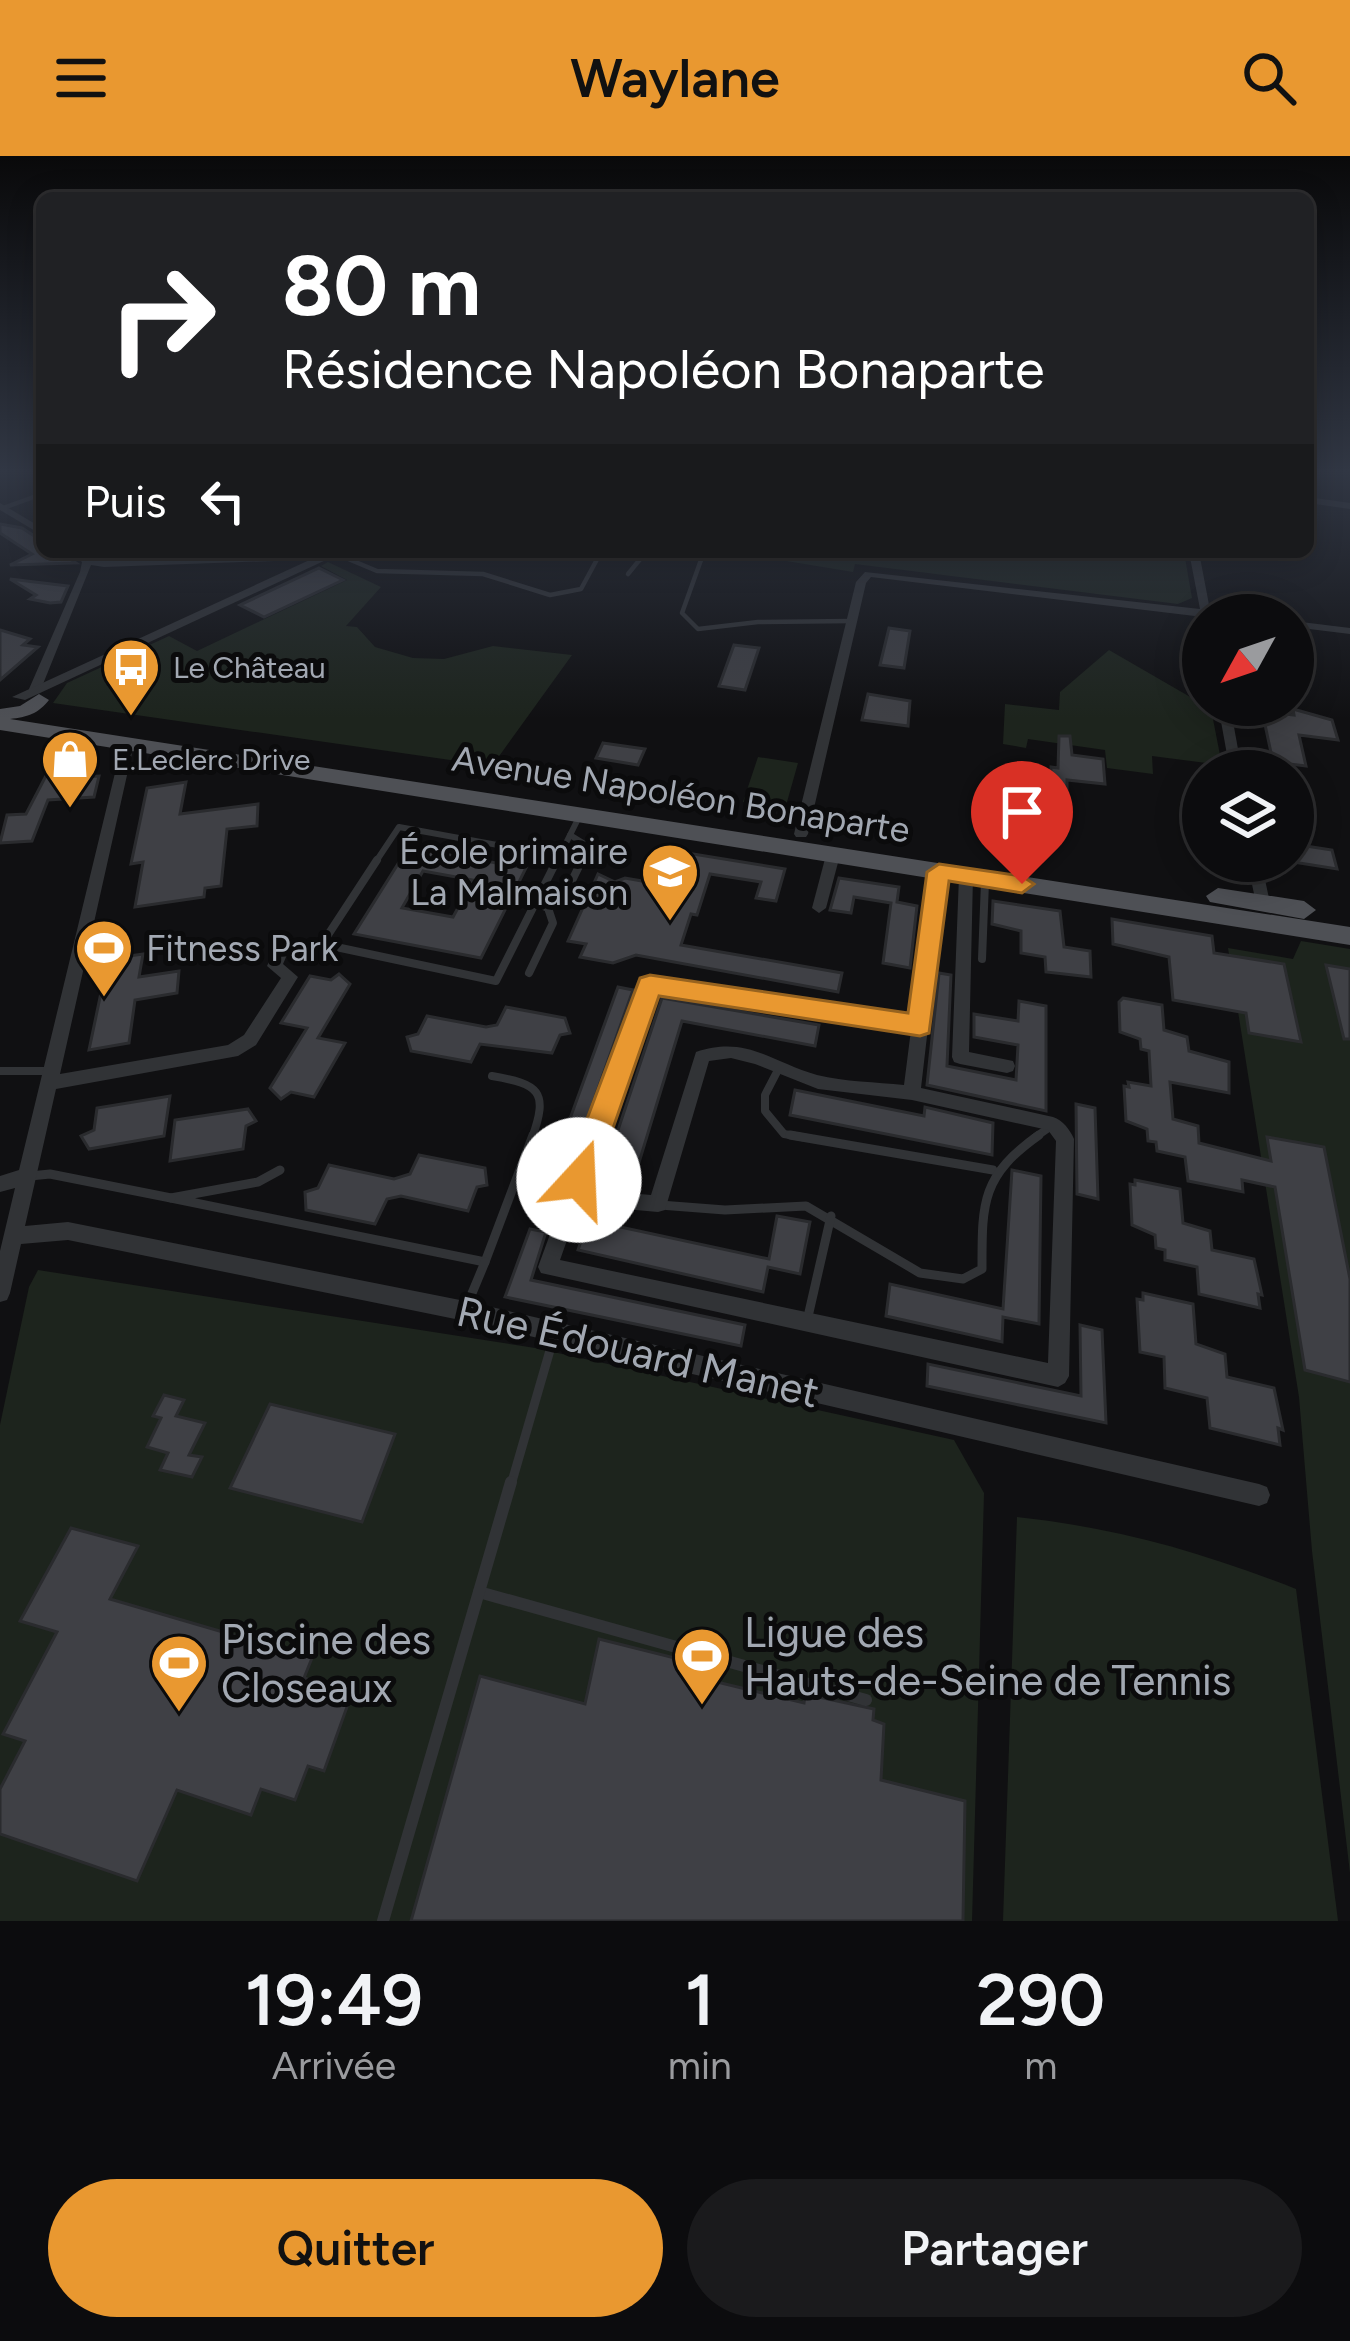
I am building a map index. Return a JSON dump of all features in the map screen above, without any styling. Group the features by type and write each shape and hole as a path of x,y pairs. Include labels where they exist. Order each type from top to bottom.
{"main road":[{"name":"Avenue Napoléon Bonaparte","path":"17,705 130,736 575,825 939,872 1263,903 1350,918"},
{"name":"Avenue Napoléon Bonaparte","path":"130,736 254,749 801,834 982,874 1350,936"}],"street":[{"path":"83,558 104,564 241,558"},
{"path":"17,705 325,558"},
{"path":"1195,558 1202,594"},
{"path":"17,705 87,561"},
{"path":"801,834 861,582 869,574 1182,611"},
{"path":"1314,627 1350,631"},
{"path":"0,1293 130,736"},
{"path":"819,908 833,855"},
{"path":"912,1093 939,872"},
{"path":"982,874 960,1057 1007,1066"},
{"path":"1258,882 1263,903"},
{"path":"49,1077 232,1051 250,1040 290,976 275,966 282,948"},
{"path":"579,1180 602,1199 658,1204 702,1057 715,1050 736,1052 818,1082 912,1093 1053,1124 1065,1138 1058,1376 548,1267 579,1180 650,985 920,1025"},
{"path":"0,1184 28,1176"},
{"name":"Rue Édouard Manet","path":"14,1236 68,1231 465,1311 1259,1496"}],"lane":[{"path":"343,558 375,571 463,572 505,579 529,591 568,596 584,588 598,558"},
{"path":"628,574 641,558"},
{"path":"700,558 682,613 698,629 758,622 851,621"},
{"path":"558,856 399,827 322,944 496,981 575,825"},
{"path":"563,899 584,856 575,825"},
{"path":"982,874 982,958"},
{"path":"529,973 553,923 548,908 535,902"},
{"path":"779,1068 762,1097 761,1109 784,1134 993,1171"},
{"path":"0,1071 49,1077"},
{"path":"465,1311 542,1110 542,1095 532,1084 492,1076"},
{"path":"658,1204 741,1210 774,1203 804,1204 831,1216 904,1268 931,1276 975,1275 982,1269 983,1189 993,1171 1053,1124"},
{"path":"170,1198 258,1181 280,1170"},
{"path":"28,1176 50,1174 485,1262"},
{"path":"807,1323 831,1216"},
{"path":"383,1921 555,1332"},
{"path":"479,1592 866,1700"}],"shaded area":[{"path":"768,558 1185,558 1191,594 1182,594 1178,604 855,564 853,572"},
{"path":"328,562 381,587 346,626 357,627 375,647 413,658 444,659 493,646 572,655 492,766 53,703 67,683 169,636 197,651 347,580 321,566"},
{"path":"1109,650 1182,692 1182,726 1214,726 1219,750 1182,750 1182,760 1152,756 1153,774 1107,768 1105,750 1028,739 1026,748 1003,744 1005,704 1059,710 1060,692"},
{"path":"758,757 798,763 785,809 743,802"},
{"path":"1301,941 1350,949 1350,1873 1299,1397 1228,948 1293,959"},
{"path":"38,1270 535,1348 954,1440 984,1493 972,1921 0,1921 0,1425 29,1287"},
{"path":"1017,1517 1159,1543 1296,1589 1338,1921 1003,1921"}],"building":[{"path":"31,554 76,563 10,565"},
{"path":"319,568 343,580 264,617 240,605"},
{"path":"10,579 68,586 61,602 50,603 30,599 36,595"},
{"path":"889,628 910,631 904,668 880,665"},
{"path":"0,630 30,639 23,645 38,647 0,680"},
{"path":"734,645 759,648 745,690 719,686"},
{"path":"868,694 910,701 908,726 862,720"},
{"path":"1314,715 1332,720 1338,740 1299,735 1302,750 1270,750 1265,726 1314,726"},
{"path":"1059,736 1070,736 1072,755 1103,759 1105,784 1067,780 1067,812 1026,809 1026,787 1050,790 1051,767 1058,768"},
{"path":"603,743 645,749 638,765 596,758"},
{"path":"50,768 60,772 57,778 99,776 94,797 48,800 32,841 0,843 7,815 26,814"},
{"path":"186,782 180,814 258,804 257,826 227,829 221,886 205,888 204,897 135,907 143,862 131,864 147,788"},
{"path":"1006,797 1026,800 1023,833 1003,830"},
{"path":"1314,847 1332,850 1337,869 1314,865"},
{"path":"408,848 526,868 481,958 354,934","holes":["423,871 473,880 453,917 402,908"]},
{"path":"687,853 785,869 776,901 756,898 761,882 710,874 681,945 842,973 838,992 636,955 613,963 580,957 586,944 568,941 598,874 615,882 625,878 642,881 670,900"},
{"path":"839,878 899,887 897,902 917,906 910,968 883,963 891,903 854,897 851,913 830,910"},
{"path":"993,901 1060,911 1064,947 1090,951 1091,977 1046,972 1045,957 1021,953 1021,931 992,924"},
{"path":"1112,919 1212,936 1214,953 1284,964 1301,1042 1249,1033 1246,1013 1173,1000 1169,957 1113,944"},
{"path":"143,954 139,977 179,971 177,993 135,1000 129,1043 89,1050 108,959"},
{"path":"1326,965 1350,969 1350,1039 1344,1039"},
{"path":"939,973 951,975 947,1066 1016,1080 1018,1045 974,1037 974,1014 1018,1021 1019,1001 1046,1006 1046,1111 927,1085"},
{"path":"339,974 350,984 318,1038 345,1043 314,1097 291,1092 281,1099 270,1088 307,1028 281,1023 310,976 331,980"},
{"path":"618,987 633,990 572,1161 556,1157"},
{"path":"662,998 819,1025 815,1046 682,1021 634,1179 604,1172"},
{"path":"1123,998 1162,1005 1164,1030 1187,1037 1189,1051 1229,1062 1229,1093 1170,1082 1173,1119 1198,1126 1199,1143 1271,1161 1267,1137 1324,1147 1350,1279 1350,1382 1305,1370 1275,1187 1242,1180 1243,1192 1188,1181 1185,1157 1157,1151 1156,1142 1148,1141 1147,1129 1126,1121 1124,1086 1129,1087 1128,1082 1151,1086 1149,1051 1141,1049 1140,1039 1120,1032 1119,1002"},
{"path":"506,1007 565,1018 570,1033 560,1035 552,1053 480,1044 471,1062 411,1051 407,1037 418,1034 427,1016 486,1027 497,1025"},
{"path":"795,1090 924,1116 925,1107 993,1123 992,1155 790,1115"},
{"path":"170,1096 164,1136 89,1149 81,1136 94,1130 97,1108"},
{"path":"1076,1104 1095,1108 1098,1199 1077,1194"},
{"path":"248,1109 256,1121 246,1126 243,1149 170,1161 175,1120"},
{"path":"419,1155 485,1168 487,1185 477,1187 468,1211 401,1196 387,1199 375,1224 306,1210 305,1192 318,1188 329,1165 394,1179 410,1174"},
{"path":"1012,1170 1041,1176 1039,1324 1003,1317 1002,1342 886,1316 890,1284 1003,1309"},
{"path":"1135,1180 1180,1189 1183,1223 1210,1231 1212,1250 1254,1259 1260,1308 1199,1294 1197,1267 1165,1260 1165,1250 1156,1248 1155,1235 1132,1225 1130,1184 1135,1185"},
{"path":"777,1216 810,1222 800,1274 768,1267 763,1292 578,1250 588,1220 769,1259"},
{"path":"530,1229 546,1232 531,1280 745,1325 741,1346 505,1297"},
{"path":"1143,1293 1193,1304 1196,1344 1225,1354 1227,1377 1274,1388 1283,1430 1278,1428 1280,1445 1210,1428 1207,1398 1165,1388 1164,1357 1140,1352 1137,1299 1143,1300"},
{"path":"1080,1325 1102,1330 1106,1423 927,1386 928,1364 1081,1396"},
{"path":"164,1395 184,1400 176,1416 205,1423 189,1455 202,1457 192,1477 160,1470 168,1453 147,1447 161,1418 153,1416"},
{"path":"270,1404 395,1434 362,1522 230,1488"},
{"name":"Piscine des Closeaux","path":"71,1528 138,1546 110,1599 312,1658 304,1678 352,1693 324,1771 308,1766 295,1800 261,1789 251,1815 177,1790 137,1881 0,1834 0,1789 25,1741 3,1734 57,1632 20,1621"},
{"path":"599,1639 699,1664 696,1677 804,1703 805,1694 874,1709 873,1720 884,1724 881,1780 965,1801 963,1921 411,1921 480,1676 585,1704"}],"place":[{"name":"Le Château","path":"131,718"},
{"name":"E.Leclerc Drive","path":"70,810"},
{"name":"École primaire La Malmaison","path":"670,923"},
{"name":"Fitness Park","path":"104,999"},
{"name":"Ligue des Hauts-de-Seine de Tennis","path":"702,1707"},
{"name":"Piscine des Closeaux","path":"179,1714"}],"route":[{"path":"579,1180 650,985 920,1025 939,872 1022,884"}]}
